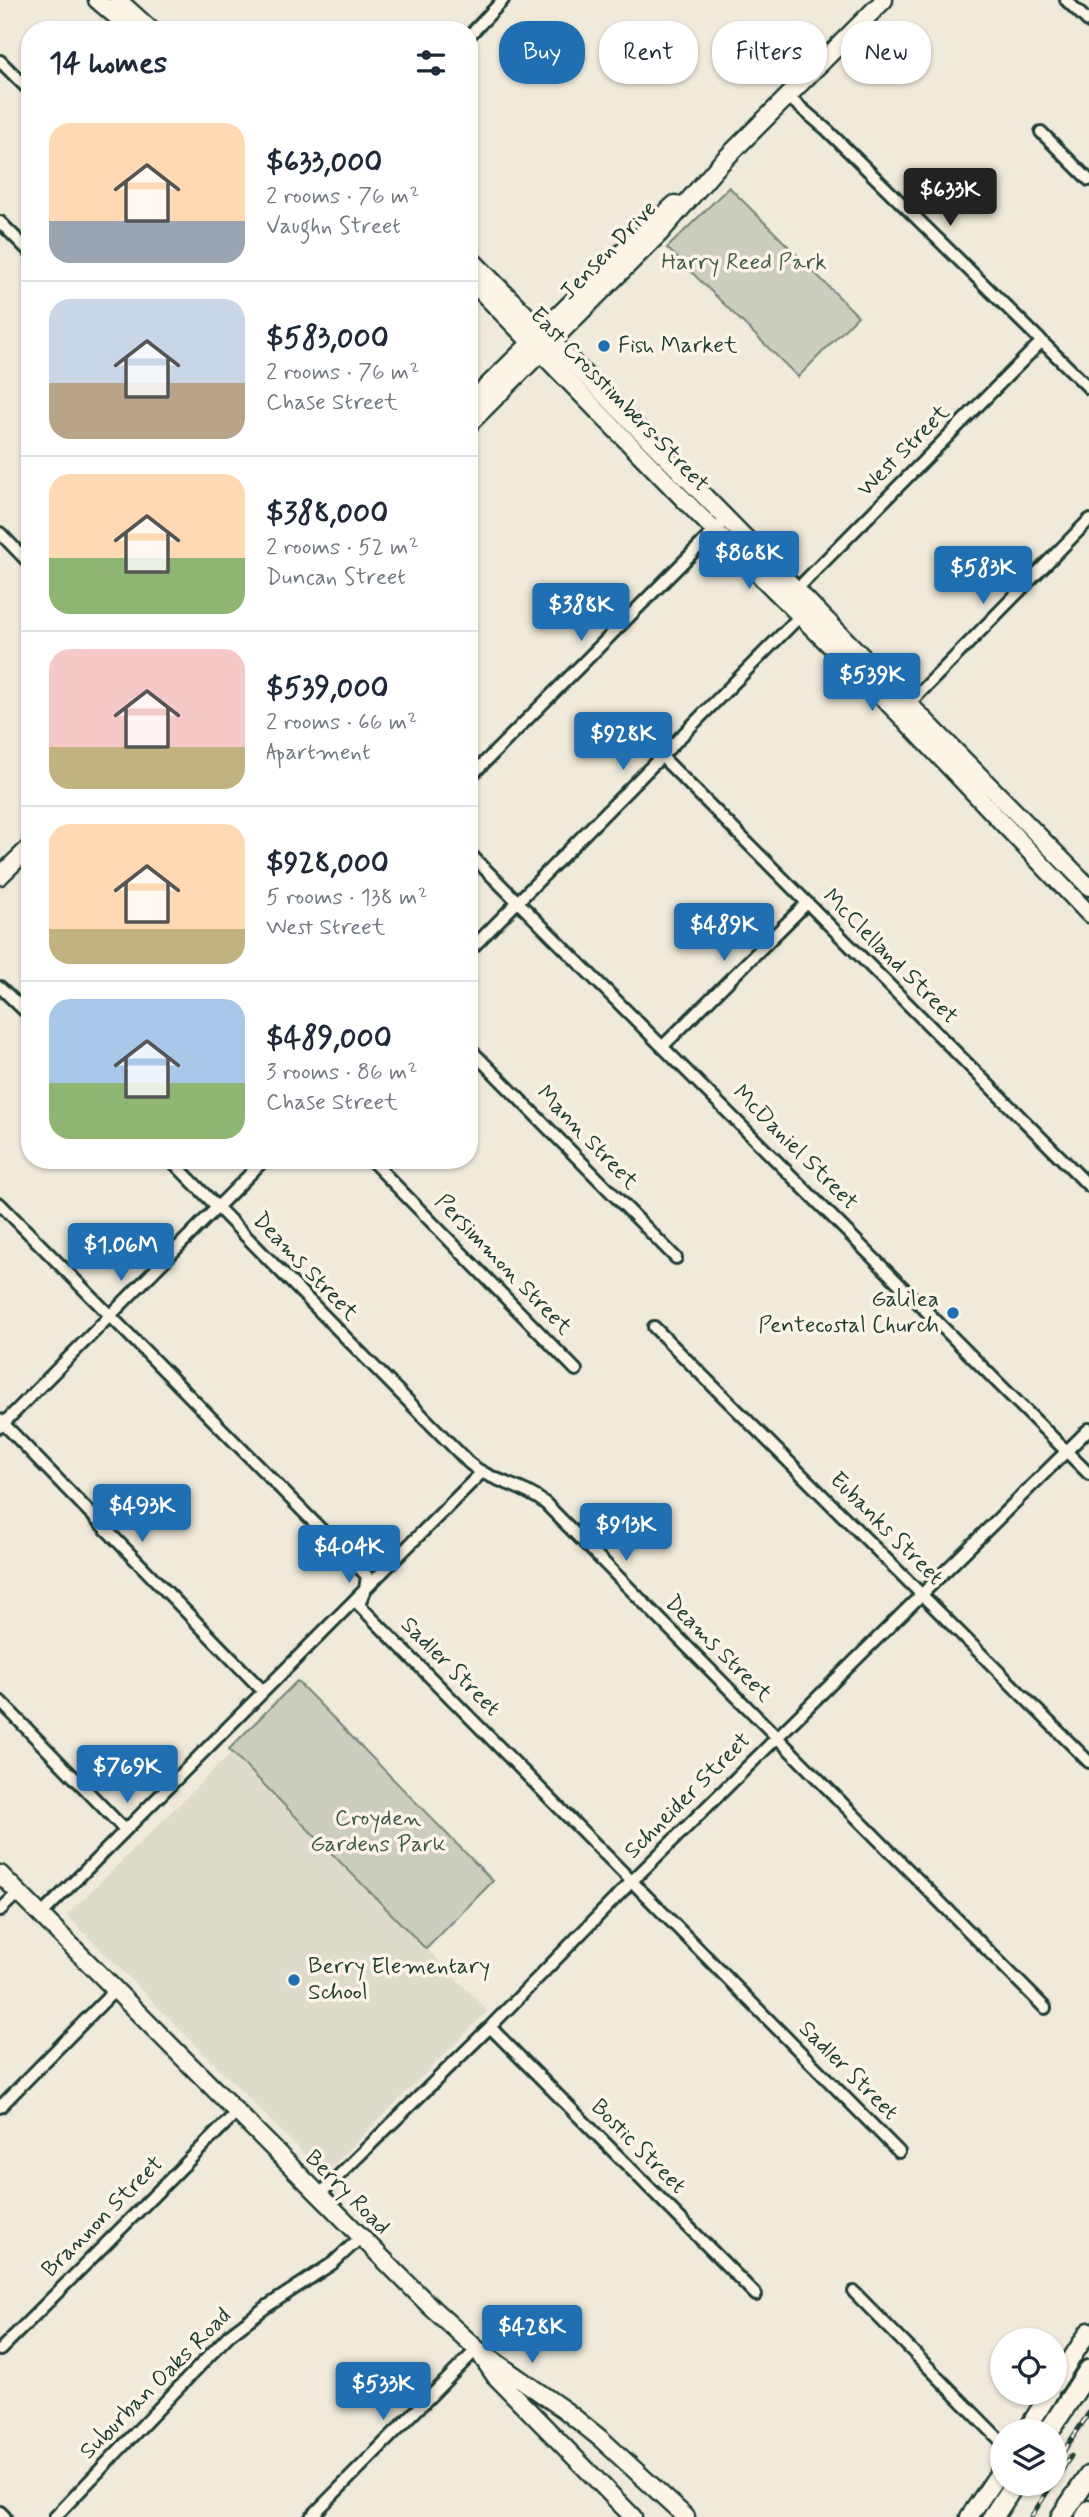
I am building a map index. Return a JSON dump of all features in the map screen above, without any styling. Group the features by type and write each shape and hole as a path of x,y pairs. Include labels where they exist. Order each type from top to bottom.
{"highway":[{"path":"1057,2419 1089,2370"},
{"path":"1061,2517 1089,2476"},
{"path":"993,2517 1007,2496"}],"main road":[{"path":"97,0 122,21"},
{"path":"118,0 141,21"},
{"name":"Jensen Drive","path":"478,396 661,232 719,165 884,0"},
{"name":"East Crosstimbers Street","path":"478,268 541,342 660,464 904,709 1028,823 1089,887"},
{"name":"East Crosstimbers Street","path":"478,287 541,342"},
{"name":"Jensen Drive","path":"478,414 541,342"},
{"name":"East Crosstimbers Street","path":"720,524 797,590 806,610"},
{"name":"East Crosstimbers Street","path":"904,709 1015,836 1089,914"},
{"path":"1015,836 1028,823"},
{"path":"0,876 21,856"},
{"name":"Berry Road","path":"0,1874 360,2238 477,2349 566,2411 601,2439 686,2517"},
{"path":"1067,2365 1089,2331"},
{"path":"477,2349 495,2376 633,2517"},
{"path":"575,2458 601,2439"},
{"path":"969,2517 990,2486"},
{"path":"1084,2517 1089,2509"}],"street":[{"path":"478,26 503,0"},
{"path":"1066,0 1089,22"},
{"path":"0,61 21,82"},
{"path":"787,96 827,130 1089,388"},
{"path":"1041,132 1089,180"},
{"path":"0,222 21,243"},
{"name":"West Street","path":"797,590 1042,341"},
{"path":"904,709 1089,520"},
{"path":"478,769 720,524"},
{"path":"0,533 21,555"},
{"path":"478,942 806,610"},
{"name":"McClelland Street","path":"661,756 1089,1186"},
{"name":"McDaniel Street","path":"478,862 1089,1474"},
{"path":"663,1046 807,903"},
{"path":"0,987 21,1007"},
{"name":"Mann Street","path":"478,1057 676,1258"},
{"name":"Deams Street","path":"180,1169 481,1473 530,1492 545,1503 1045,2008"},
{"path":"255,1169 1,1423 262,1690"},
{"name":"Persimmon Street","path":"380,1169 576,1370"},
{"name":"Sadler Street","path":"0,1204 367,1576 359,1605 899,2152"},
{"name":"Eubanks Street","path":"654,1327 1089,1762"},
{"name":"Schneider Street","path":"318,2196 1089,1429"},
{"path":"40,1916 262,1690 481,1473"},
{"path":"0,1701 125,1830"},
{"path":"0,1910 18,1893"},
{"path":"0,2106 115,1990"},
{"name":"Bostic Street","path":"490,2027 756,2295"},
{"name":"Brannon Street","path":"0,2350 236,2113"},
{"name":"Suburban Oaks Road","path":"55,2517 229,2335 265,2307 333,2263 360,2238"},
{"path":"854,2292 990,2430"},
{"path":"311,2517 477,2349"},
{"path":"0,2512 5,2517"}],"shaded area":[{"name":"Berry Elementary School","path":"229,1749 488,2011 324,2174 67,1915 230,1754"}],"green space":[{"name":"Harry Reed Park","path":"729,187 858,316 798,377 667,248"},
{"name":"Croyden Gardens Park","path":"297,1681 493,1881 426,1949 229,1749"}],"railway":[{"path":"1067,2446 1089,2413"},
{"path":"1067,2462 1071,2456"},
{"path":"1031,2517 1045,2496"}],"place":[{"name":"Fish Market","path":"604,346"},
{"name":"Galilea Pentecostal Church","path":"953,1313"},
{"name":"Berry Elementary School","path":"294,1980"}]}
